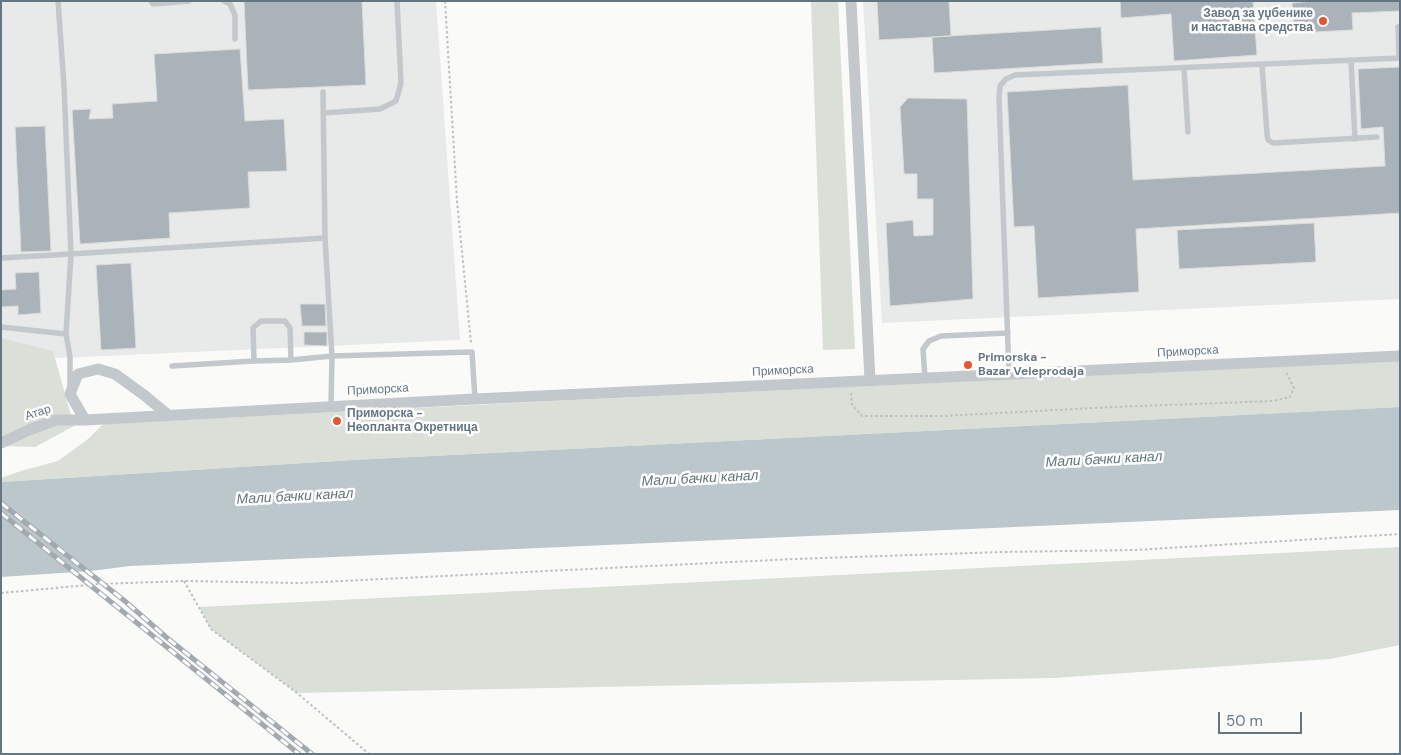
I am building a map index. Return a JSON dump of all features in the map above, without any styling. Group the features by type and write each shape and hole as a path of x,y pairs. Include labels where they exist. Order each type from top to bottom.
{"street":[{"path":"851,1 870,380"},
{"name":"Приморска","path":"86,420 331,406 1400,356"},
{"path":"86,420 70,394 78,374 98,369 115,374 168,414"},
{"name":"Атар","path":"1,443 56,420 86,420"}],"lane":[{"path":"58,1 64,86 71,254 66,334 70,357 70,394"},
{"path":"151,1 153,4 188,1"},
{"path":"224,1 230,4 235,15 235,39"},
{"path":"323,113 380,109 396,101 401,82 397,1"},
{"path":"1010,374 999,97 1000,86 1006,79 1015,75 1399,58 1398,27 1400,27"},
{"path":"1351,60 1355,139"},
{"path":"1262,65 1268,140 1273,144 1377,137"},
{"path":"1184,68 1188,132"},
{"path":"323,92 325,238 332,356 331,406"},
{"path":"1,258 325,238"},
{"path":"254,361 253,328 261,321 285,321 290,328 291,360"},
{"path":"1,327 66,334"},
{"path":"925,378 924,349 930,341 941,336 1008,333"},
{"path":"172,366 332,356 472,352 475,399"}],"path":[{"path":"445,1 457,201 472,352"},
{"path":"851,381 852,405 862,416 944,416 1273,401 1290,397 1294,388 1286,374 1285,361"},
{"path":"1,593 99,584 184,581 300,583 794,559 1001,552 1135,550 1400,534"},
{"path":"184,581 211,629 297,693 369,754"}],"shaded area":[{"path":"1,1 436,1 460,340 59,358 1,349"},
{"path":"811,1 838,1 855,349 823,350"},
{"path":"863,1 1400,1 1400,299 882,323"},
{"path":"1,338 53,351 74,426 35,447 1,446"},
{"path":"1400,361 1400,407 353,460 1,482 1,478 58,461 88,439 103,424"},
{"path":"1400,547 1400,645 1330,659 1053,678 297,693 211,629 199,607"}],"water":[{"name":"Мали бачки канал","path":"1400,407 1400,510 130,566 91,571 1,577 1,482 353,460"}],"building":[{"path":"244,1 362,1 366,85 248,90"},
{"path":"877,1 949,1 951,36 879,40"},
{"path":"1120,1 1253,1 1257,55 1174,61 1171,14 1121,18"},
{"name":"Завод за уџбенике и наставна средства","path":"1315,1 1400,1 1400,11 1352,13 1353,30 1294,33 1292,3"},
{"path":"1101,27 1103,63 934,73 932,37"},
{"path":"240,49 245,121 284,119 287,171 248,172 250,208 169,213 170,238 80,244 72,110 91,109 89,119 113,118 112,104 157,101 154,54"},
{"path":"1400,67 1400,213 1136,229 1139,292 1038,298 1034,226 1014,227 1007,92 1128,85 1133,180 1385,166 1383,127 1361,129 1358,69"},
{"path":"908,98 967,99 973,299 890,306 886,223 913,220 914,236 933,235 933,199 917,199 917,174 904,174 900,107"},
{"path":"45,126 51,251 21,252 15,127"},
{"path":"1314,223 1316,262 1179,269 1177,230"},
{"path":"131,263 136,348 101,350 96,265"},
{"path":"39,272 41,313 18,315 18,306 1,307 1,290 16,289 15,273"},
{"path":"300,304 325,304 326,326 302,326"},
{"path":"304,332 327,332 327,346 304,345"}],"railway":[{"path":"1,503 312,754"},
{"path":"1,513 299,754"}],"place":[{"name":"Завод за уџбенике и наставна средства","path":"1323,21"},
{"name":"Primorska - Bazar Veleprodaja","path":"968,365"},
{"name":"Приморска - Неопланта Окретница","path":"337,421"}]}
